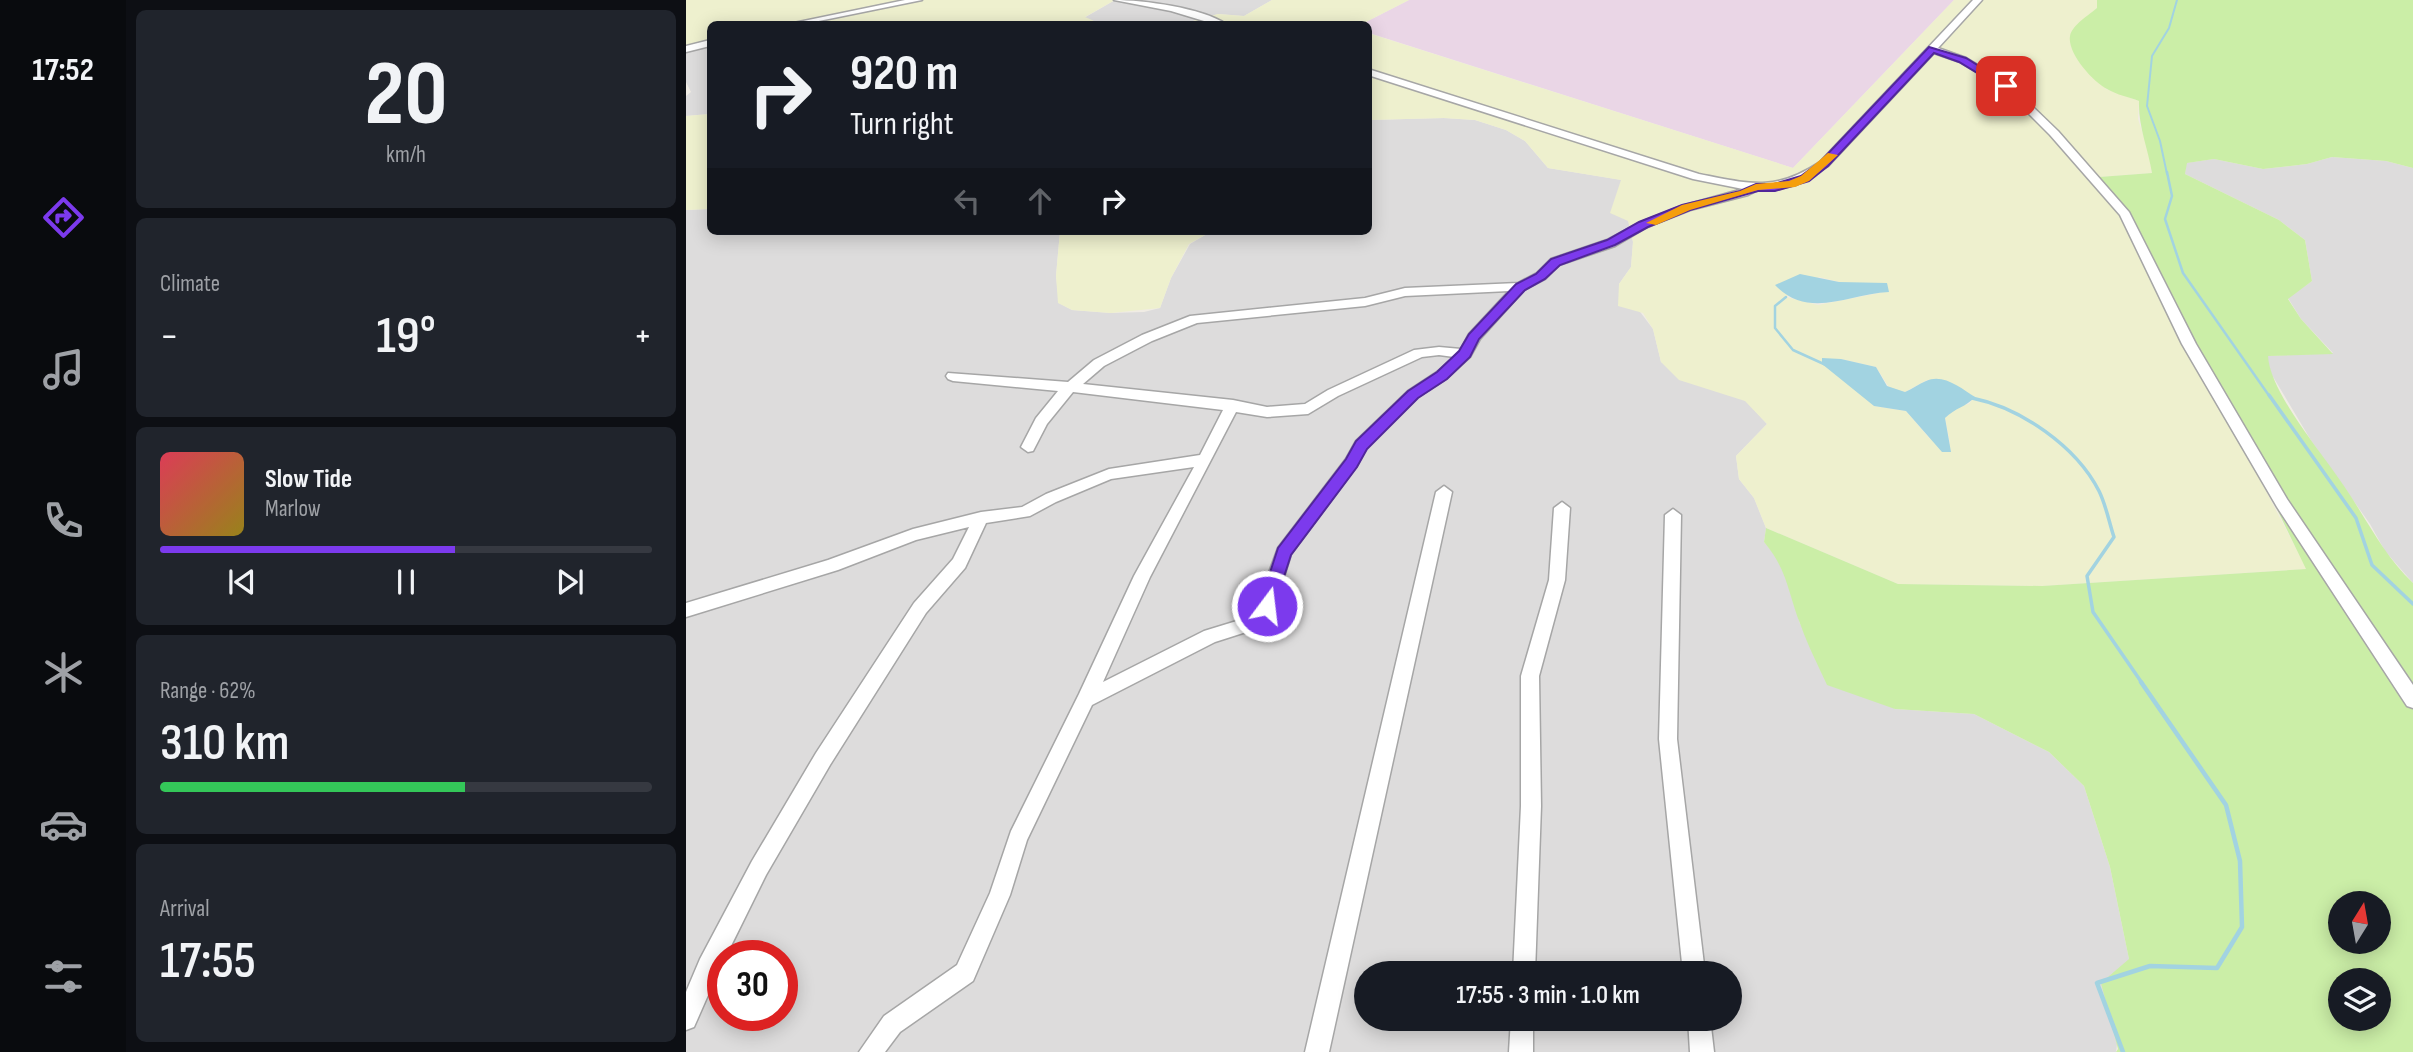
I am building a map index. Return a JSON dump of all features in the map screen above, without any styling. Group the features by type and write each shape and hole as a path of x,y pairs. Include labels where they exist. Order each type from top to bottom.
{"street":[{"path":"809,21 918,0"},
{"path":"1118,0 1172,9 1212,21"},
{"path":"1372,73 1697,177 1756,187 1791,184 1805,179 1824,164 1978,0"},
{"path":"686,49 707,44"},
{"path":"1932,49 1963,60 2006,86 2054,133 2124,214 2189,344 2282,503 2413,700"},
{"path":"1086,699 1209,636 1259,621 1267,606 1284,552 1352,463 1361,445 1413,394 1442,375 1465,354 1474,337 1520,287 1541,276 1555,262 1611,243 1643,225 1686,208 1744,193 1756,187"},
{"path":"1028,447 1054,405 1099,363 1147,338 1195,318 1365,302 1405,292 1520,287"},
{"path":"953,376 1233,405 1267,412 1308,409 1333,393 1419,353 1439,351 1465,354"},
{"path":"871,1052 892,1024 965,973 1000,895 1023,828 1142,576 1233,405"},
{"path":"686,610 832,565 913,536 981,518 1025,512 1109,474 1205,460"},
{"path":"1317,1052 1444,492"},
{"path":"1525,961 1531,806 1530,676 1556,580 1562,508"},
{"path":"1673,515 1668,739 1693,961"},
{"path":"686,1019 708,967 759,868 816,770 920,608 959,563 981,518"},
{"path":"1521,1052 1522,1031"},
{"path":"1700,1031 1702,1052"}],"shaded area":[{"path":"1115,0 1272,0 1244,16 1218,14 1193,21 1092,21 1084,18"},
{"path":"1409,0 1954,0 1793,168 1372,34 1372,21 1368,21"},
{"path":"707,45 707,114 686,116 686,96 691,92 686,82 686,50"},
{"path":"1372,120 1475,120 1506,130 1525,141 1548,168 1622,180 1633,242 1631,267 1619,284 1653,329 1661,362 1746,401 1767,424 1736,456 1739,479 1754,498 1766,528 1764,542 1777,557 1788,580 1800,624 1895,709 1974,714 2049,752 2084,786 2110,867 2129,959 2116,1052 686,1052 686,210 707,209 707,235 1060,235 1056,276 1059,303 1072,310 1110,313 1144,312 1160,308 1171,278 1190,244 1205,235 1372,235"},
{"path":"2332,157 2386,161 2413,168 2413,583 2385,551 2370,524 2312,442 2269,370 2267,356 2333,353 2301,319 2288,298 2312,281 2305,240 2279,220 2185,174 2186,163 2214,159 2263,169 2307,164"}],"green space":[{"path":"686,0 1115,0 1085,17 1094,21 707,21 707,45 686,50"},
{"path":"1272,0 1409,0 1368,21 1193,21 1218,14 1244,16"},
{"path":"1954,0 2097,0 2097,8 2073,29 2077,57 2106,89 2139,101 2138,119 2148,149 2152,173 2086,178 2121,216 2307,569 2042,586 1898,584 1766,528 1754,498 1739,479 1736,456 1767,424 1745,401 1679,380 1661,362 1653,329 1643,313 1618,306 1619,284 1631,267 1633,242 1628,221 1610,213 1621,180 1548,168 1525,141 1506,130 1475,120 1372,120 1372,34 1793,168","holes":["1819,277 1889,291 1818,305 1786,297","1841,359 1876,367 1890,389 1905,392 1927,380 1974,397 1969,404 1955,407 1945,418 1950,444 1930,439 1906,411 1874,406 1863,396"]},
{"path":"2097,0 2413,0 2413,168 2386,161 2332,157 2307,164 2263,169 2214,159 2187,163 2185,174 2279,220 2305,240 2312,281 2288,299 2301,319 2333,354 2268,356 2271,371 2299,423 2384,549 2413,583 2413,1052 2116,1052 2118,1049 2101,983 2129,959 2110,867 2084,786 2049,752 1974,714 1895,709 1827,685 1804,633 1783,572 1764,542 1766,528 1898,584 2042,586 2306,569 2274,503 2200,372 2121,216 2086,178 2152,173 2139,101 2115,93 2088,74 2070,43 2071,32 2097,8"},
{"path":"707,114 707,209 686,210 686,116"},
{"path":"1060,235 1205,235 1189,244 1171,278 1160,308 1111,313 1072,310 1058,303 1056,276"}],"water":[{"path":"1800,274 1839,282 1887,283 1889,292 1815,303 1801,301 1775,285"},
{"path":"1822,358 1841,359 1876,367 1887,386 1905,392 1926,381 1939,379 1952,383 1975,397 1945,418 1951,452 1942,452 1906,411 1874,406 1822,364"}],"waterway":[{"path":"2167,174 2160,141 2147,106 2152,56 2169,28 2177,0"},
{"path":"2167,172 2172,196 2165,219 2183,273 2270,397"},
{"path":"1786,297 1775,306 1775,328 1793,350 1826,365"},
{"path":"2269,395 2356,518 2372,565 2413,604"},
{"path":"1972,398 2009,410 2045,431 2062,444 2089,474 2106,508 2114,537 2087,576 2093,612 2142,683"},
{"path":"2123,1052 2097,983 2150,966 2217,968 2242,927 2240,861 2226,805 2141,682"}],"slow traffic":[{"path":"1651,223 1686,208 1744,193 1756,187 1775,187 1805,179 1832,155"}],"route":[{"path":"1267,606 1284,552 1332,485 1352,463 1361,445 1413,394 1442,375 1465,354 1474,337 1520,287 1541,276 1555,262 1611,243 1643,225 1672,216 1686,208 1744,193 1756,187 1775,187 1805,179 1824,164 1932,49 1963,60 2006,86"}]}
